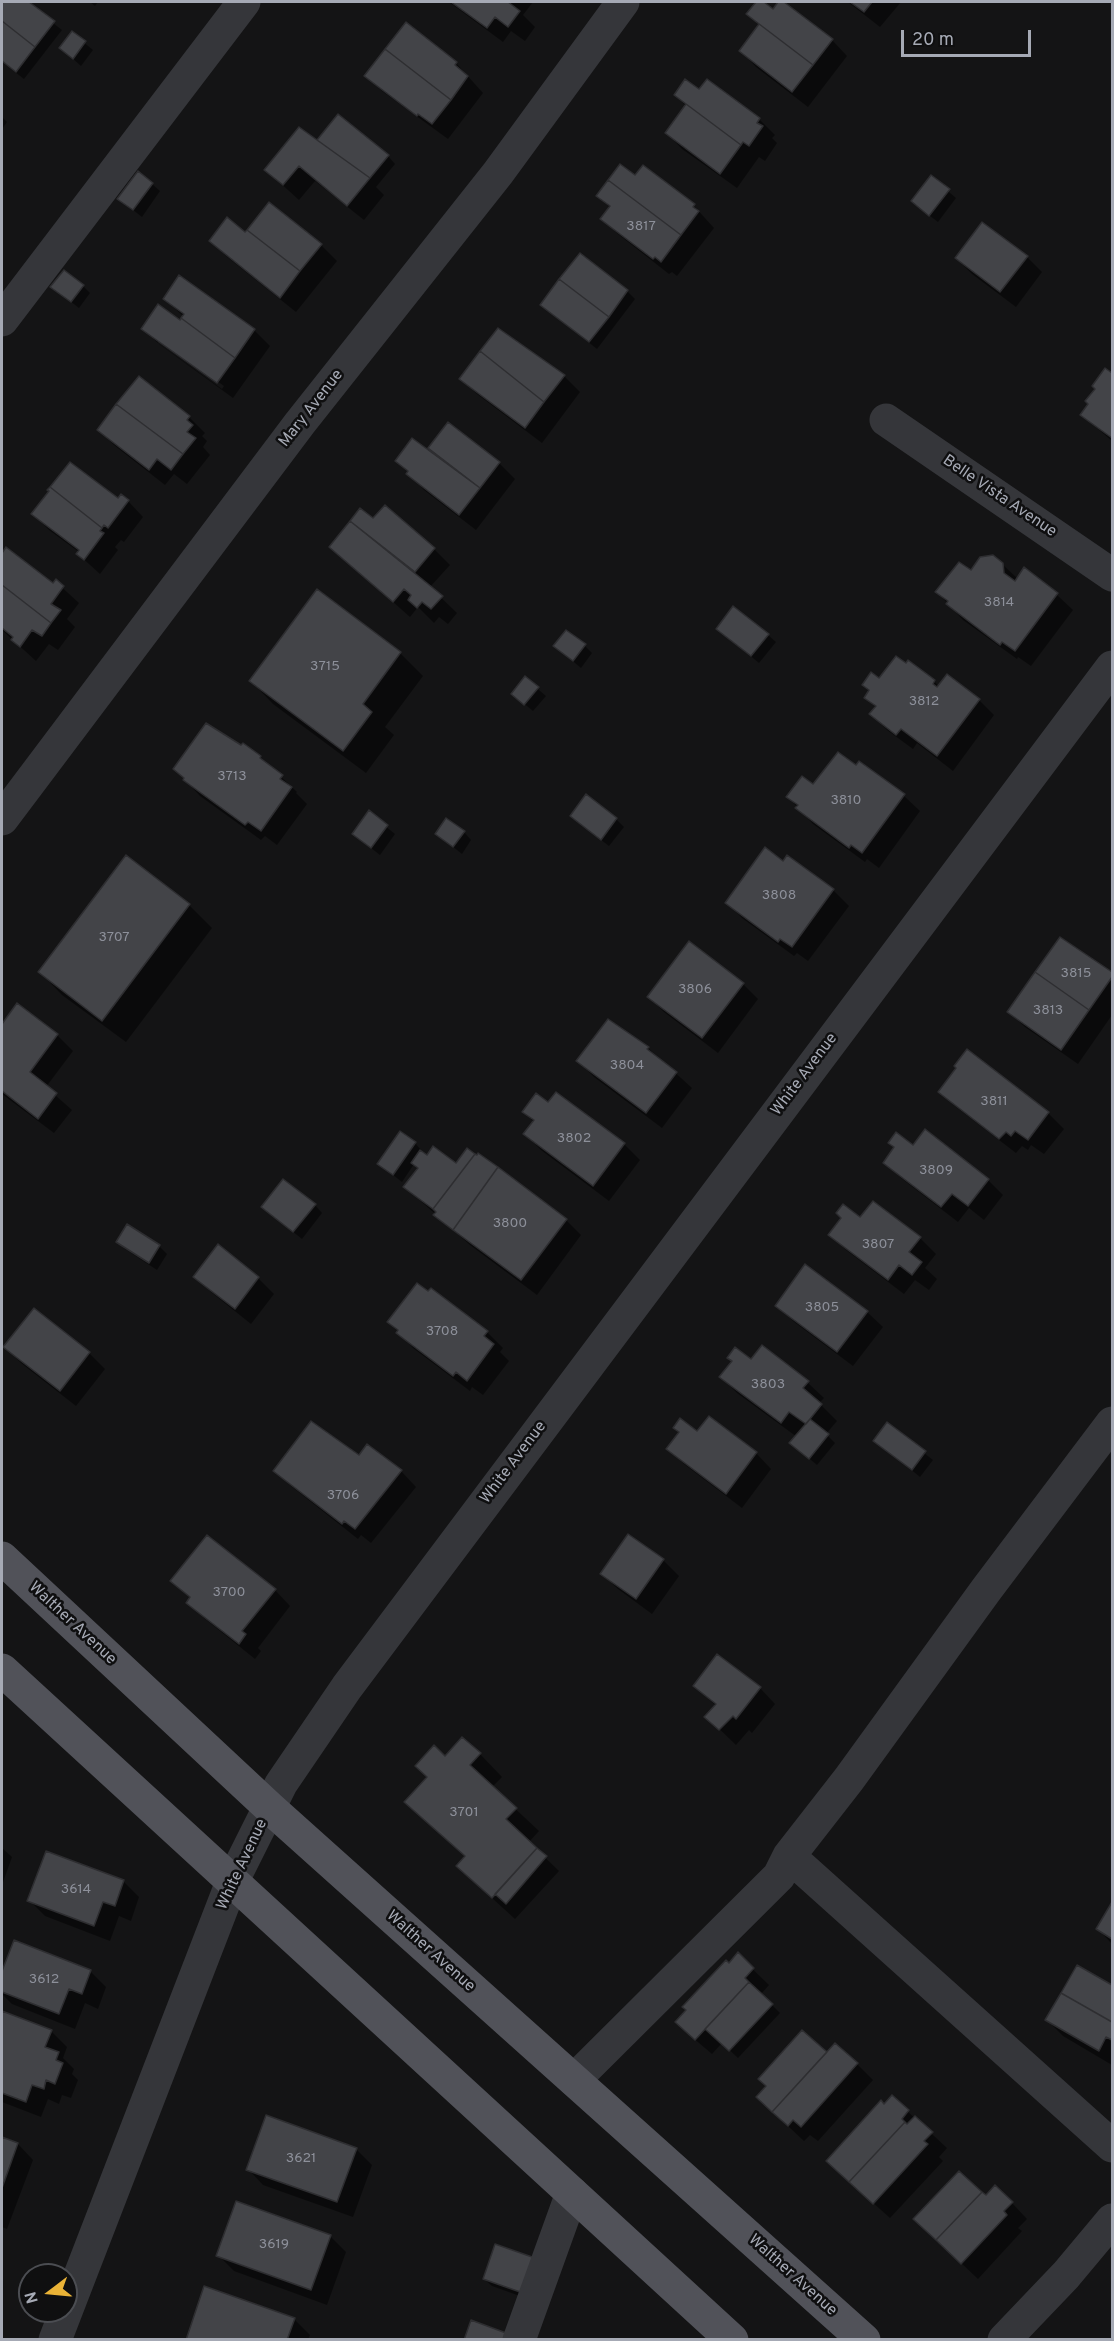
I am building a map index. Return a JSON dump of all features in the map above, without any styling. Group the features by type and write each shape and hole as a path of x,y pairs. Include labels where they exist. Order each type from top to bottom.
{"main road":[{"name":"Walther Avenue","path":"2,1558 270,1808 864,2340"},
{"path":"2,1670 732,2340"}],"street":[{"path":"2,320 244,2"},
{"name":"Mary Avenue","path":"2,819 300,423 498,173 623,2"},
{"name":"Belle Vista Avenue","path":"886,420 1113,575"},
{"name":"White Avenue","path":"56,2340 232,1882 281,1784 347,1687 1113,667"},
{"path":"574,2080 778,1876 789,1856 849,1779 986,1590 1113,1423"},
{"path":"789,1856 1113,2146"},
{"path":"519,2340 572,2193"},
{"path":"1004,2340 1066,2275 1113,2220"}],"building":[{"path":"2,2 29,2 55,21 35,47 2,21"},
{"path":"451,2 508,2 520,11 508,27 495,17 487,28"},
{"path":"756,2 764,2 773,9 778,2 784,2 833,39 813,65 746,14"},
{"path":"850,2 872,2 864,12"},
{"path":"746,14 813,65 792,92 739,51 759,24"},
{"path":"2,21 35,47 16,72 2,61"},
{"path":"406,22 457,62 455,65 468,76 451,100 385,49"},
{"path":"72,31 86,41 73,59 59,48"},
{"path":"385,49 451,100 432,124 418,114 417,116 364,76"},
{"path":"685,79 699,89 707,79 760,118 757,123 763,126 749,146 743,142 741,145 674,95"},
{"path":"674,95 741,145 720,174 665,133 686,104"},
{"path":"338,114 389,155 370,178 317,140"},
{"path":"299,127 370,178 347,206 299,166 283,185 264,170"},
{"path":"620,164 635,175 643,165 695,204 693,207 699,211 681,235 608,180"},
{"path":"138,171 153,183 133,210 117,199"},
{"path":"931,175 950,189 929,216 911,201"},
{"path":"608,180 681,235 661,262 655,257 653,259 600,219 610,206 596,196"},
{"path":"269,202 322,244 300,271 247,230"},
{"path":"227,217 300,271 280,298 209,241"},
{"path":"982,222 1028,256 1000,292 955,258"},
{"path":"580,253 628,290 609,317 559,279"},
{"path":"64,270 84,285 71,302 50,287"},
{"path":"179,275 255,329 235,358 181,318 184,314 163,299"},
{"path":"559,279 609,317 589,342 540,305"},
{"path":"158,304 235,358 217,383 141,329"},
{"path":"498,328 565,375 544,402 480,351"},
{"path":"480,351 544,402 525,428 459,379"},
{"path":"1105,368 1112,373 1112,438 1080,415 1088,404 1085,401 1095,389 1092,386"},
{"path":"139,376 190,416 187,420 193,425 187,432 196,438 183,454 116,404"},
{"path":"116,404 183,454 171,470 157,459 149,470 97,430"},
{"path":"448,422 500,462 480,488 428,448"},
{"path":"412,438 480,488 459,515 406,474 408,471 395,461"},
{"path":"70,462 118,498 121,494 129,500 108,528 104,525 102,528 50,487"},
{"path":"50,487 102,528 100,531 104,533 84,560 76,554 79,550 31,514"},
{"path":"385,505 435,548 415,572 350,521 360,508 373,518"},
{"path":"350,521 443,596 431,609 422,602 417,608 408,600 411,595 404,589 393,602 329,547"},
{"path":"6,547 53,583 56,579 64,586 51,604 61,610 51,623 2,585 2,553"},
{"path":"993,555 1003,563 1004,573 1015,581 1024,567 1058,593 1015,651 1002,642 1000,645 946,604 948,601 935,592 959,562 971,570 980,557"},
{"path":"2,585 51,623 42,636 32,630 20,647 11,640 13,637 2,628"},
{"path":"317,589 401,652 363,704 372,712 343,751 249,681"},
{"path":"733,606 769,634 751,656 716,629"},
{"path":"566,630 586,644 573,661 553,646"},
{"path":"896,656 906,663 908,660 935,680 933,684 937,687 947,674 980,699 937,756 901,729 896,735 869,714 876,706 864,698 869,690 862,685 871,672 879,678"},
{"path":"525,676 539,687 524,705 511,694"},
{"path":"206,723 241,745 243,743 261,756 260,758 283,775 280,779 292,787 261,831 248,822 245,825 183,780 184,778 173,769"},
{"path":"838,752 856,765 859,761 905,794 862,853 851,845 849,848 795,808 798,805 786,797 802,776 813,784"},
{"path":"586,794 617,818 601,840 570,816"},
{"path":"369,810 388,825 371,848 352,834"},
{"path":"446,818 465,831 453,847 435,834"},
{"path":"765,847 783,861 787,855 834,889 792,947 780,939 778,942 725,903"},
{"path":"126,855 190,904 102,1021 38,972"},
{"path":"1060,937 1112,972 1112,977 1089,1010 1035,972"},
{"path":"689,941 744,983 702,1038 647,997"},
{"path":"1035,972 1089,1010 1061,1050 1007,1012"},
{"path":"17,1003 58,1034 30,1072 57,1093 38,1119 2,1091 2,1024"},
{"path":"608,1019 649,1047 647,1049 677,1072 646,1113 576,1061"},
{"path":"967,1049 1049,1112 1028,1140 1015,1131 1011,1136 1006,1132 999,1139 938,1092"},
{"path":"556,1092 625,1143 593,1186 523,1134 534,1120 522,1112 536,1093 548,1102"},
{"path":"925,1129 989,1179 968,1206 952,1194 941,1207 883,1163 894,1147 888,1143 896,1132 913,1145"},
{"path":"400,1131 416,1142 393,1175 377,1164"},
{"path":"433,1146 456,1163 467,1148 475,1154 433,1209 403,1187 418,1168 411,1163 420,1150 427,1155"},
{"path":"478,1153 498,1167 453,1230 433,1215 436,1212 433,1209"},
{"path":"498,1167 567,1219 521,1280 453,1230"},
{"path":"283,1179 316,1204 293,1232 261,1207"},
{"path":"873,1201 921,1237 909,1252 922,1262 912,1275 899,1265 888,1280 828,1235 841,1218 836,1213 843,1204 860,1217"},
{"path":"127,1224 160,1245 149,1263 116,1242"},
{"path":"218,1244 259,1277 235,1309 193,1277"},
{"path":"805,1264 868,1311 837,1352 775,1306"},
{"path":"417,1283 428,1291 431,1288 488,1331 484,1336 494,1344 467,1381 456,1372 453,1376 396,1333 398,1330 387,1322"},
{"path":"34,1308 90,1352 60,1391 3,1347"},
{"path":"762,1345 809,1381 803,1388 822,1404 806,1424 789,1412 781,1423 719,1377 732,1361 727,1358 735,1347 751,1359"},
{"path":"709,1416 757,1452 726,1494 666,1449 679,1432 673,1428 680,1418 697,1431"},
{"path":"810,1419 829,1434 809,1459 789,1443"},
{"path":"311,1421 359,1455 367,1444 402,1470 355,1529 344,1521 342,1524 273,1471"},
{"path":"887,1422 926,1451 912,1470 873,1441"},
{"path":"628,1534 664,1559 636,1599 600,1574"},
{"path":"207,1535 276,1589 242,1631 246,1634 239,1644 186,1603 190,1597 170,1581"},
{"path":"717,1654 761,1687 736,1719 733,1716 719,1730 704,1717 716,1704 693,1686"},
{"path":"462,1737 481,1753 470,1765 517,1808 506,1819 537,1848 492,1898 456,1866 465,1856 404,1802 427,1777 415,1766 434,1745 445,1756"},
{"path":"537,1848 547,1856 506,1904 495,1894"},
{"path":"46,1851 124,1880 115,1906 103,1902 94,1926 27,1901"},
{"path":"1112,1902 1112,1939 1096,1929"},
{"path":"14,1940 91,1970 82,1994 69,1989 59,2014 2,1992 2,1971"},
{"path":"738,1952 754,1968 745,1978 749,1982 695,2040 675,2022 686,2010 682,2007 726,1960 729,1963"},
{"path":"1077,1965 1112,1985 1112,2022 1061,1993"},
{"path":"749,1982 773,2004 729,2051 705,2029"},
{"path":"1061,1993 1112,2022 1112,2040 1106,2037 1099,2051 1045,2020"},
{"path":"2,2011 52,2030 45,2047 59,2052 56,2060 63,2063 55,2084 46,2080 44,2089 32,2085 26,2102 2,2093"},
{"path":"802,2030 827,2052 772,2112 756,2097 766,2086 758,2079"},
{"path":"835,2043 858,2063 801,2127 793,2120 788,2126 772,2112"},
{"path":"892,2095 909,2110 902,2119 905,2122 849,2182 826,2161 881,2100 884,2104"},
{"path":"266,2115 357,2148 337,2202 246,2170"},
{"path":"915,2116 933,2132 924,2141 928,2144 873,2204 849,2182 905,2122 907,2124"},
{"path":"2,2137 18,2143 2,2188"},
{"path":"959,2171 982,2192 936,2240 913,2219"},
{"path":"995,2185 1013,2202 1004,2211 1007,2215 961,2264 936,2240 982,2192 986,2195"},
{"path":"236,2201 331,2235 311,2290 216,2256"},
{"path":"495,2244 535,2258 523,2293 483,2279"},
{"path":"204,2286 295,2318 287,2340 186,2340"},
{"path":"471,2320 506,2333 504,2340 464,2340"}]}
